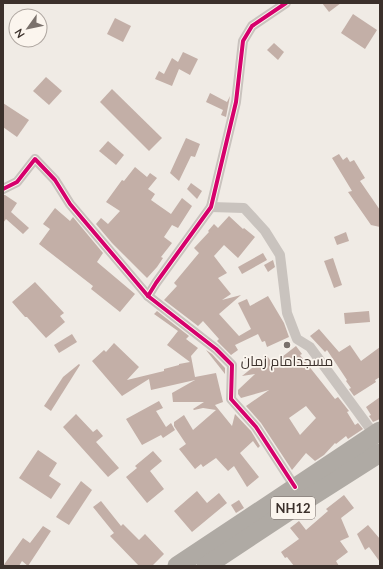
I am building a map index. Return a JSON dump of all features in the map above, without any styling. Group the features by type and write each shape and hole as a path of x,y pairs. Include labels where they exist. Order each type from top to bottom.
{"highway":[{"name":"NH12","path":"177,566 377,432"},
{"name":"NH12","path":"206,566 380,453"}],"street":[{"path":"148,296 211,207 236,102 243,41 252,26 286,3"},
{"path":"3,190 16,182 35,159 55,180 70,204 148,296 216,349 232,365 231,399 256,427 295,487"},
{"path":"211,207 244,208 265,231 280,255 287,313 297,339 310,347 377,432"}],"building":[{"path":"322,3 341,3 329,12"},
{"path":"353,14 377,30 365,49 341,33"},
{"path":"115,18 131,26 123,42 107,34"},
{"path":"274,43 284,52 278,60 267,50"},
{"path":"183,52 198,59 190,75 179,69 172,86 155,79 159,71 164,74 172,58 178,62"},
{"path":"46,77 62,91 49,105 33,91"},
{"path":"112,89 162,138 149,151 100,102"},
{"path":"210,93 227,102 230,96 226,117 221,115 223,110 206,102"},
{"path":"3,103 29,120 17,137 3,127"},
{"path":"186,138 200,144 195,157 191,156 179,181 170,173"},
{"path":"108,141 124,155 116,165 99,151"},
{"path":"339,154 343,160 347,157 350,162 354,160 365,178 360,181 380,210 380,227 371,225 348,192 352,191 332,158"},
{"path":"135,167 147,177 150,173 157,178 148,189 155,194 151,200 171,214 182,198 192,206 178,228 172,225 164,237 172,243 161,257 163,258 157,267 147,278 112,243 96,224 101,218 108,224 120,211 106,202 122,180 124,181"},
{"path":"191,183 202,191 197,199 187,189"},
{"path":"3,195 17,203 11,212 29,228 23,234 6,219 3,223"},
{"path":"55,208 70,221 73,217 103,253 97,262 135,294 120,312 91,289 93,286 39,244 50,229 43,224"},
{"path":"229,216 243,229 244,228 255,237 238,258 224,245 214,256 227,273 218,278 231,294 222,300 241,295 219,314 239,336 251,329 238,303 247,299 250,306 268,296 284,323 289,337 267,347 265,341 262,342 258,334 235,345 238,350 231,355 217,341 219,339 203,321 198,326 164,300 177,286 174,283 199,253 194,248 209,232 208,231 214,224 218,228"},
{"path":"346,232 349,241 337,245 334,237"},
{"path":"263,253 267,260 242,274 238,267"},
{"path":"333,258 342,285 334,288 324,261"},
{"path":"273,260 275,267 268,272 264,265"},
{"path":"35,282 64,313 60,316 65,322 46,338 12,302"},
{"path":"157,311 189,336 186,339 198,348 191,356 195,377 216,373 223,402 215,405 232,426 235,414 251,431 260,446 258,448 253,441 240,453 259,477 247,487 234,466 228,471 216,458 203,467 201,464 195,469 179,449 186,444 174,426 174,422 184,415 193,430 216,410 203,408 193,409 204,402 173,402 172,393 195,380 151,390 149,379 122,396 92,361 104,350 106,352 114,343 139,367 127,380 164,371 164,369 190,362 167,345 178,331 154,314"},
{"path":"369,311 370,322 345,324 344,313"},
{"path":"319,329 339,352 350,345 361,361 380,347 380,377 375,380 376,382 354,396 349,389 351,388 346,381 347,380 327,350 325,352 310,336"},
{"path":"72,334 77,342 59,353 54,345"},
{"path":"296,346 302,354 300,355 335,399 338,397 349,411 347,412 355,425 358,423 363,429 348,439 346,436 336,444 335,443 324,455 315,461 306,453 292,470 261,423 246,406 269,390 241,398 238,394 238,390 255,374 242,376 267,356 273,364","holes":["306,406 316,418 300,435 289,418"]},
{"path":"206,350 212,354 225,368 225,374"},
{"path":"79,364 80,365 51,411 44,406 63,377"},
{"path":"380,397 380,419 373,422 366,407"},
{"path":"159,401 163,408 156,411 166,427 171,423 175,430 163,438 161,435 142,445 126,419"},
{"path":"76,414 93,432 97,429 103,436 96,442 119,468 108,477 63,427"},
{"path":"38,450 57,463 49,476 61,484 51,499 19,478"},
{"path":"153,451 162,461 150,471 164,489 147,503 126,477 137,468 135,466"},
{"path":"81,481 92,490 69,525 56,517"},
{"path":"197,491 207,503 219,493 227,503 192,532 174,511"},
{"path":"344,495 354,508 341,518 349,537 340,541 348,552 336,561 339,566 294,566 281,552 299,539 290,528 299,521 306,530 328,511 326,509"},
{"path":"239,500 244,508 236,513 231,505"},
{"path":"101,501 121,526 123,524 139,540 145,534 164,554 152,566 139,566 110,536 114,533 93,507"},
{"path":"368,525 380,539 380,562 369,547 365,550 357,534"},
{"path":"43,526 51,531 28,566 22,561 19,566 3,566 23,538 30,543"}],"cycle path":[{"path":"148,296 211,207 236,102 243,41 252,26 286,3"},
{"path":"3,189 17,182 35,159 55,180 70,204 148,296 216,349 232,365 231,399 256,427 295,487"}],"place":[{"name":"مسجدامام زمان","path":"287,345"}]}
